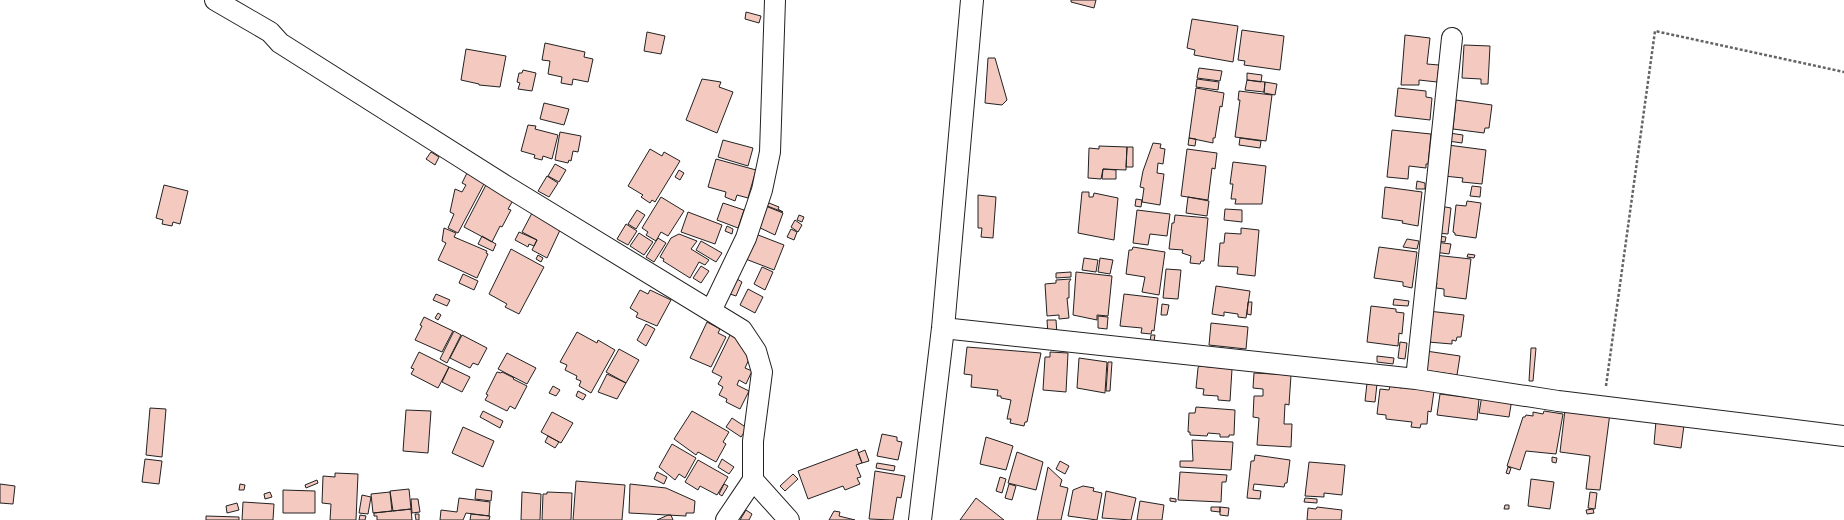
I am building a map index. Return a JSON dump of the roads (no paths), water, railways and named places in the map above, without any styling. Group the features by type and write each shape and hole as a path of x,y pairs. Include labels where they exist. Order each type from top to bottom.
{"street":[{"path":"215,0 270,32 280,43 506,186 742,330 756,351 762,372 753,441 753,480 723,518"},
{"path":"711,311 746,238 762,190 770,152 775,0"},
{"path":"920,520 943,328 972,0"},
{"path":"1416,379 1452,38"},
{"path":"943,328 1416,379 1603,406 1844,436"},
{"path":"753,480 789,520"}]}
